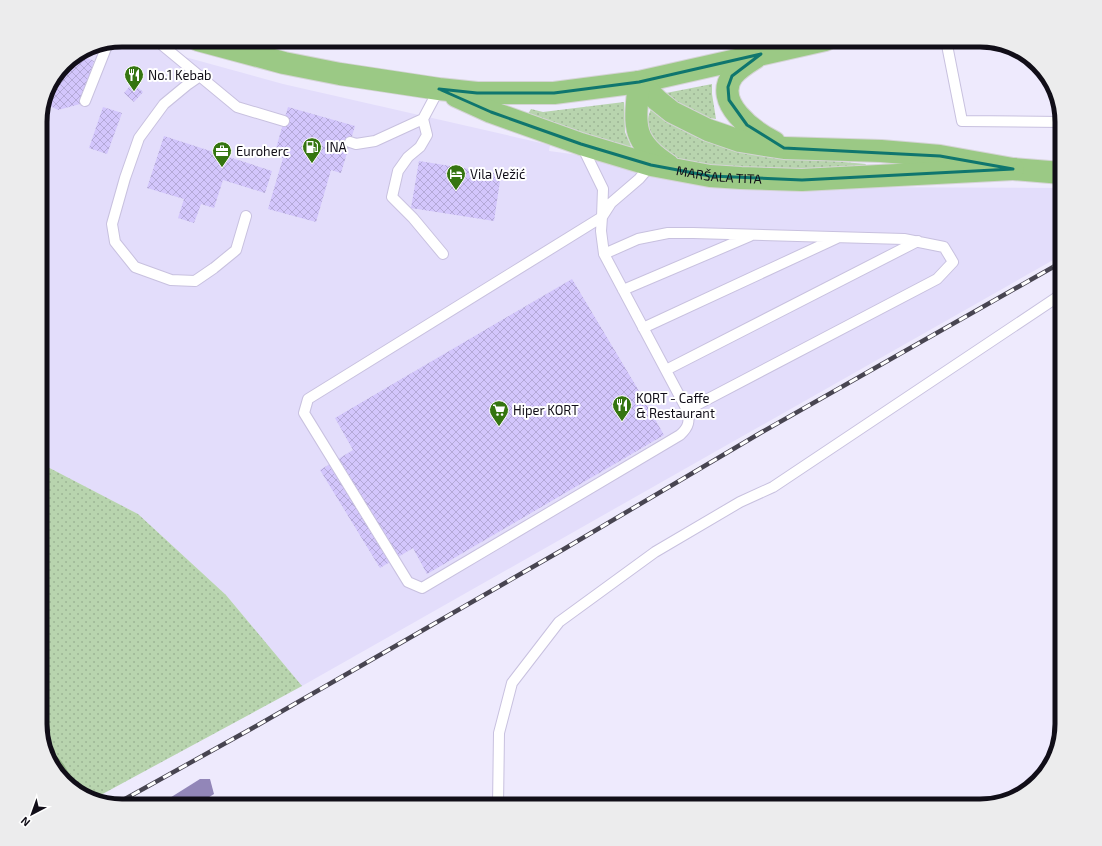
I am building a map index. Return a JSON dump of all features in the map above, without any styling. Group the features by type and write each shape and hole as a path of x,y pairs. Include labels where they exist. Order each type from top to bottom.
{"main road":[{"path":"224,47 284,63 340,74 476,93 554,93 639,82 793,47"},
{"path":"761,54 740,68 732,76 728,87 729,100 735,112 747,125 760,135 784,148"},
{"path":"639,82 636,116 640,139 646,148 656,157 674,169"},
{"name":"MARŠALA TITA","path":"639,82 657,100 672,112 708,130 740,141 784,148 881,151 932,156 1014,169 1055,172"},
{"name":"MARŠALA TITA","path":"439,89 491,112 581,144 651,165 710,176 802,180 1014,169"}],"lane":[{"path":"165,47 237,107 284,121"},
{"path":"947,47 962,122 1055,122"},
{"path":"85,101 106,49"},
{"path":"200,76 164,104 139,138 125,178 112,224 115,242 135,267 171,280 194,281 214,268 236,250 246,216"},
{"path":"350,142 356,144 375,141 423,119 439,89"},
{"path":"423,119 427,135 420,147 408,157 398,172 392,197 413,218 443,254"},
{"path":"581,144 603,189 602,217 601,231 604,254 687,410 689,419 687,429 680,435 422,588 408,582 304,413 308,399 602,217 611,203 639,179 651,165"},
{"path":"604,254 638,239 668,233 693,233 904,238 944,247 953,262 937,279 687,410"},
{"path":"623,290 754,235"},
{"path":"643,328 840,237"},
{"path":"666,370 918,241"},
{"path":"498,799 499,733 512,683 559,622 655,552 740,502 773,487 1055,299"}],"highlighted area":[{"path":"761,54 732,76 728,87 729,100 747,125 784,148 940,156 1013,169 802,180 710,176 651,165 581,144 491,112 439,89 477,93 554,93 639,82"}],"shaded area":[{"path":"117,47 156,47 156,49 283,84 550,145 549,151 823,187 1055,188 1055,259 302,686 226,595 138,514 47,467 48,108 57,85 69,69 80,60 93,53 108,48"},
{"path":"200,779 210,779 214,794 206,799 168,799"}],"green space":[{"path":"712,84 716,119 703,117 675,106 666,93"},
{"path":"624,102 625,132 631,146 628,150 528,114 531,109 543,112"},
{"path":"651,109 788,157 866,164 863,169 828,170 722,168 696,165 672,156 662,150 654,142 649,133 648,122"},
{"path":"47,467 138,514 226,595 302,686 100,796 85,789 71,779 54,753 47,729"},
{"path":"54,754 62,762 72,780 60,766"}],"building":[{"path":"85,57 94,61 80,104 58,110 49,106 53,93 60,80 69,69"},
{"name":"No.1 Kebab","path":"133,83 143,92 134,102 124,93"},
{"path":"103,107 122,113 107,154 89,148"},
{"name":"INA","path":"288,107 355,126 341,173 331,170 316,222 268,209 283,158 274,155"},
{"path":"164,136 272,171 265,193 223,180 214,208 201,204 194,223 178,218 184,199 147,188"},
{"name":"Vila Vežić","path":"419,161 501,174 494,221 411,208"},
{"name":"Hiper KORT","path":"572,279 664,435 427,574 413,548 380,568 320,470 353,450 335,418"}],"railway":[{"path":"125,799 258,725 564,549 762,432 1055,266"}],"place":[{"name":"No.1 Kebab","path":"134,92"},
{"name":"INA","path":"312,164"},
{"name":"Euroherc","path":"222,168"},
{"name":"Vila Vežić","path":"456,191"},
{"name":"KORT - Caffe & Restaurant","path":"622,422"},
{"name":"Hiper KORT","path":"499,427"}]}
